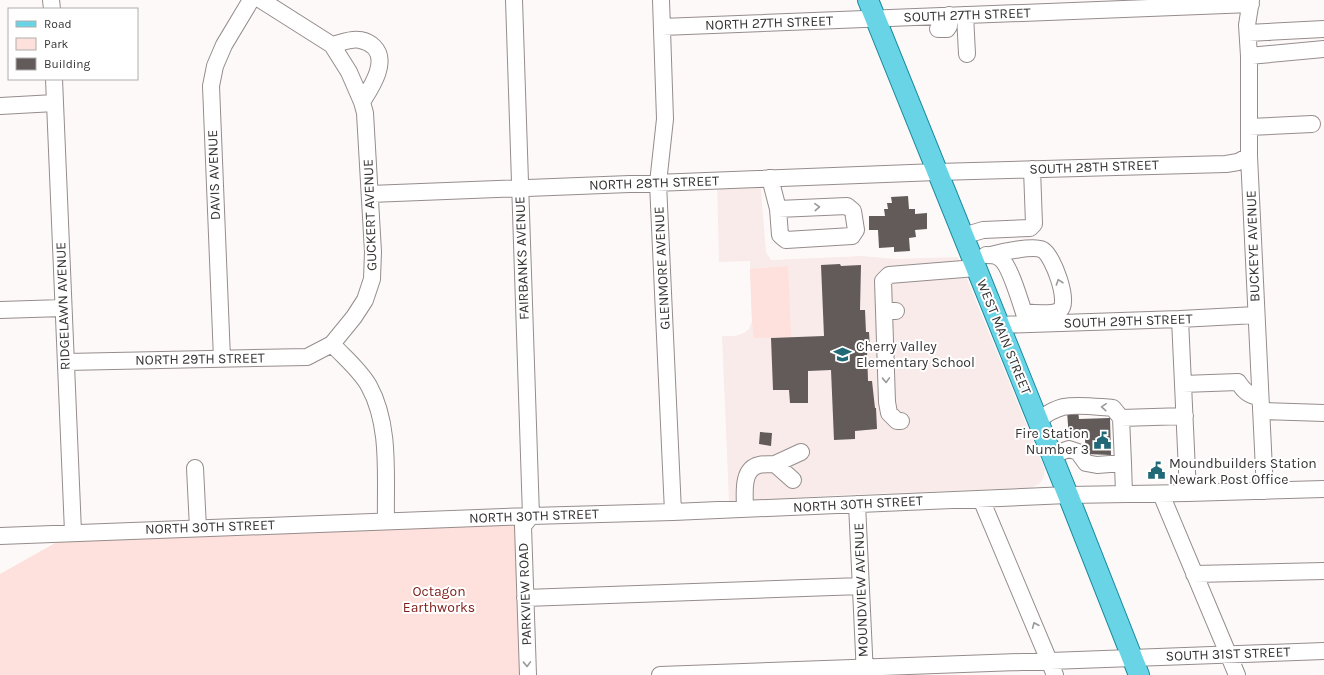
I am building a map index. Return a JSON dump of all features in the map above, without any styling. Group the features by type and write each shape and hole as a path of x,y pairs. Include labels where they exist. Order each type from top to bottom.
{"main road":[{"name":"WEST MAIN STREET","path":"868,0 963,236 980,260 999,325 1135,666"}],"street":[{"name":"DAVIS AVENUE","path":"222,359 211,86 215,66 224,45 251,0"},
{"name":"GUCKERT AVENUE","path":"260,0 332,45 349,72 362,102 370,194 373,252 372,279 365,300 354,317 332,344"},
{"name":"FAIRBANKS AVENUE","path":"514,0 531,516"},
{"name":"GLENMORE AVENUE","path":"661,0 665,119 658,183 673,512"},
{"name":"SOUTH 27TH STREET","path":"875,18 1251,2"},
{"name":"BUCKEYE AVENUE","path":"1251,2 1247,25 1249,56 1249,156 1265,491"},
{"path":"938,29 947,29 949,26 949,15"},
{"path":"965,15 967,54"},
{"name":"NORTH 27TH STREET","path":"662,27 875,18"},
{"path":"1248,33 1324,29"},
{"path":"332,45 360,40 369,42 376,50 379,58 378,70 362,102"},
{"path":"1249,56 1324,50"},
{"name":"RIDGELAWN AVENUE","path":"54,80 73,532"},
{"path":"0,106 55,103"},
{"path":"1249,127 1312,124"},
{"name":"SOUTH 28TH STREET","path":"937,172 1226,164 1242,160 1249,156"},
{"path":"963,236 983,230 1030,228 1034,224 1032,169"},
{"name":"NORTH 28TH STREET","path":"370,194 937,172"},
{"path":"770,178 778,209 780,235 786,240 852,236 856,230 853,211 847,206 778,209"},
{"path":"980,260 1006,251 1035,249 1043,250 1048,255 1057,275 1064,298 1063,306 1068,322"},
{"path":"901,420 897,421 889,413 886,402 890,311 883,281 889,275 996,256 1004,262 1025,318 1055,312 1062,309 1063,306"},
{"path":"0,310 64,308"},
{"name":"SOUTH 29TH STREET","path":"999,325 1025,318 1068,322 1256,315"},
{"path":"1180,319 1188,493"},
{"name":"NORTH 29TH STREET","path":"66,362 307,357 332,344"},
{"path":"332,344 359,371 368,385 377,406 384,436 386,521"},
{"path":"1183,384 1238,382 1248,394 1254,396 1261,404 1324,413"},
{"path":"1038,420 1050,412 1063,407 1089,406 1113,408 1122,418 1124,494"},
{"path":"1122,418 1185,416"},
{"path":"1052,455 1069,449 1078,452 1086,462 1097,465 1123,463"},
{"path":"745,509 746,482 749,471 758,465 775,464 801,452"},
{"path":"775,464 793,480"},
{"path":"195,468 198,528"},
{"name":"NORTH 30TH STREET","path":"0,536 73,532 673,512 1068,495 1324,489"},
{"path":"1161,494 1237,675"},
{"path":"980,499 1053,668"},
{"name":"MOUNDVIEW AVENUE","path":"858,504 864,671"},
{"name":"PARKVIEW ROAD","path":"528,675 523,526 531,516"},
{"path":"1194,574 1324,571"},
{"path":"525,598 861,586"},
{"name":"SOUTH 31ST STREET","path":"660,675 1135,666 1228,654 1324,651"}],"shaded area":[{"path":"760,179 766,252 771,260 862,256 896,259 958,257 1045,470 1043,479 1039,484 1031,488 842,495 729,502 722,336 735,336 744,333 749,329 752,321 750,261 719,262 717,181"}],"green space":[{"path":"788,266 791,337 754,338 750,269"},
{"name":"Octagon Earthworks","path":"517,522 524,675 0,675 0,574 73,533"}],"building":[{"path":"908,196 909,209 915,209 915,214 927,213 927,229 915,230 916,237 909,238 910,251 894,252 894,247 879,248 878,230 869,230 869,216 885,216 884,209 888,209 887,203 892,203 891,197"},
{"path":"840,264 841,266 861,265 860,310 865,310 866,332 869,332 870,350 867,350 868,381 872,381 877,429 855,431 855,439 834,440 831,370 808,371 808,403 790,403 789,390 773,390 771,338 824,336 821,265"},
{"path":"1078,410 1079,419 1110,418 1111,455 1086,454 1085,439 1069,439 1067,411"},
{"path":"760,432 772,433 771,446 759,444"}],"place":[{"name":"Cherry Valley Elementary School","path":"843,354"},
{"name":"Fire Station Number 3","path":"1102,441"},
{"name":"Moundbuilders Station Newark Post Office","path":"1156,471"}]}
